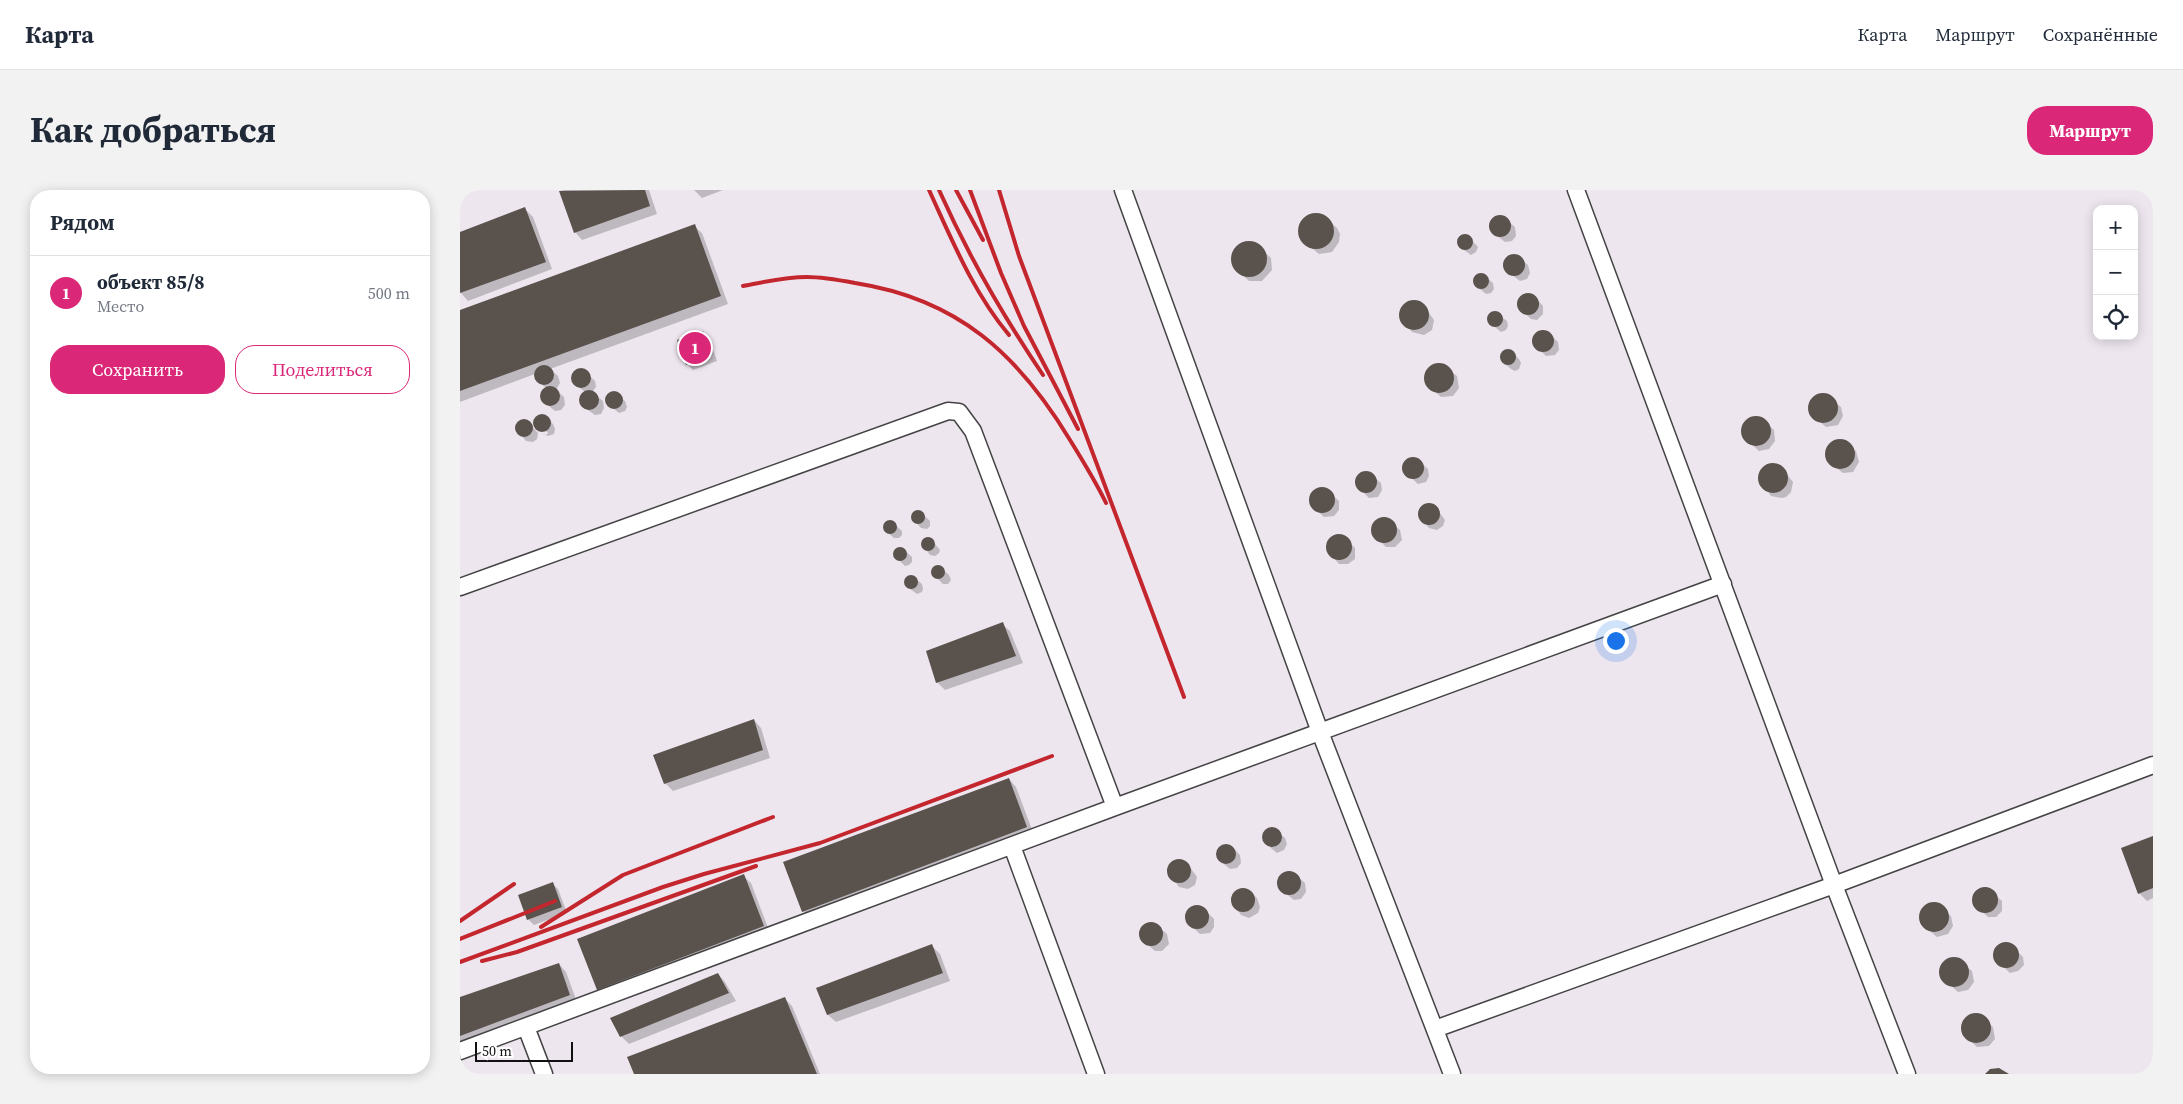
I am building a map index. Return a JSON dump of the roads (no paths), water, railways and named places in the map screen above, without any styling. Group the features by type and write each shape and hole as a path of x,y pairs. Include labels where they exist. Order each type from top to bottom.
{"lane":[{"path":"1123,190 1320,732 1452,1074"},
{"path":"1576,190 1834,885 1908,1074"},
{"path":"460,587 948,411 959,412 973,430 1115,807"},
{"path":"460,1051 1115,807 1723,584"},
{"path":"1435,1029 1834,885 2153,766"},
{"path":"1012,846 1096,1074"},
{"path":"526,1027 544,1074"}],"railway":[{"path":"929,190 974,283 1009,335"},
{"path":"939,190 987,285 1043,375"},
{"path":"956,190 983,240"},
{"path":"970,190 1001,273 1024,326 1078,429"},
{"path":"999,190 1019,256 1184,697"},
{"path":"743,286 791,278 813,277 831,279 892,291 925,302 955,317 982,335 1029,381 1070,440 1106,503"},
{"path":"460,962 663,887 820,843 1052,756"},
{"path":"541,927 623,875 773,817"},
{"path":"482,961 517,952 756,866"},
{"path":"460,921 514,884"},
{"path":"460,939 555,901"}],"place":[{"name":"объект 85/8","path":"695,348"}]}
